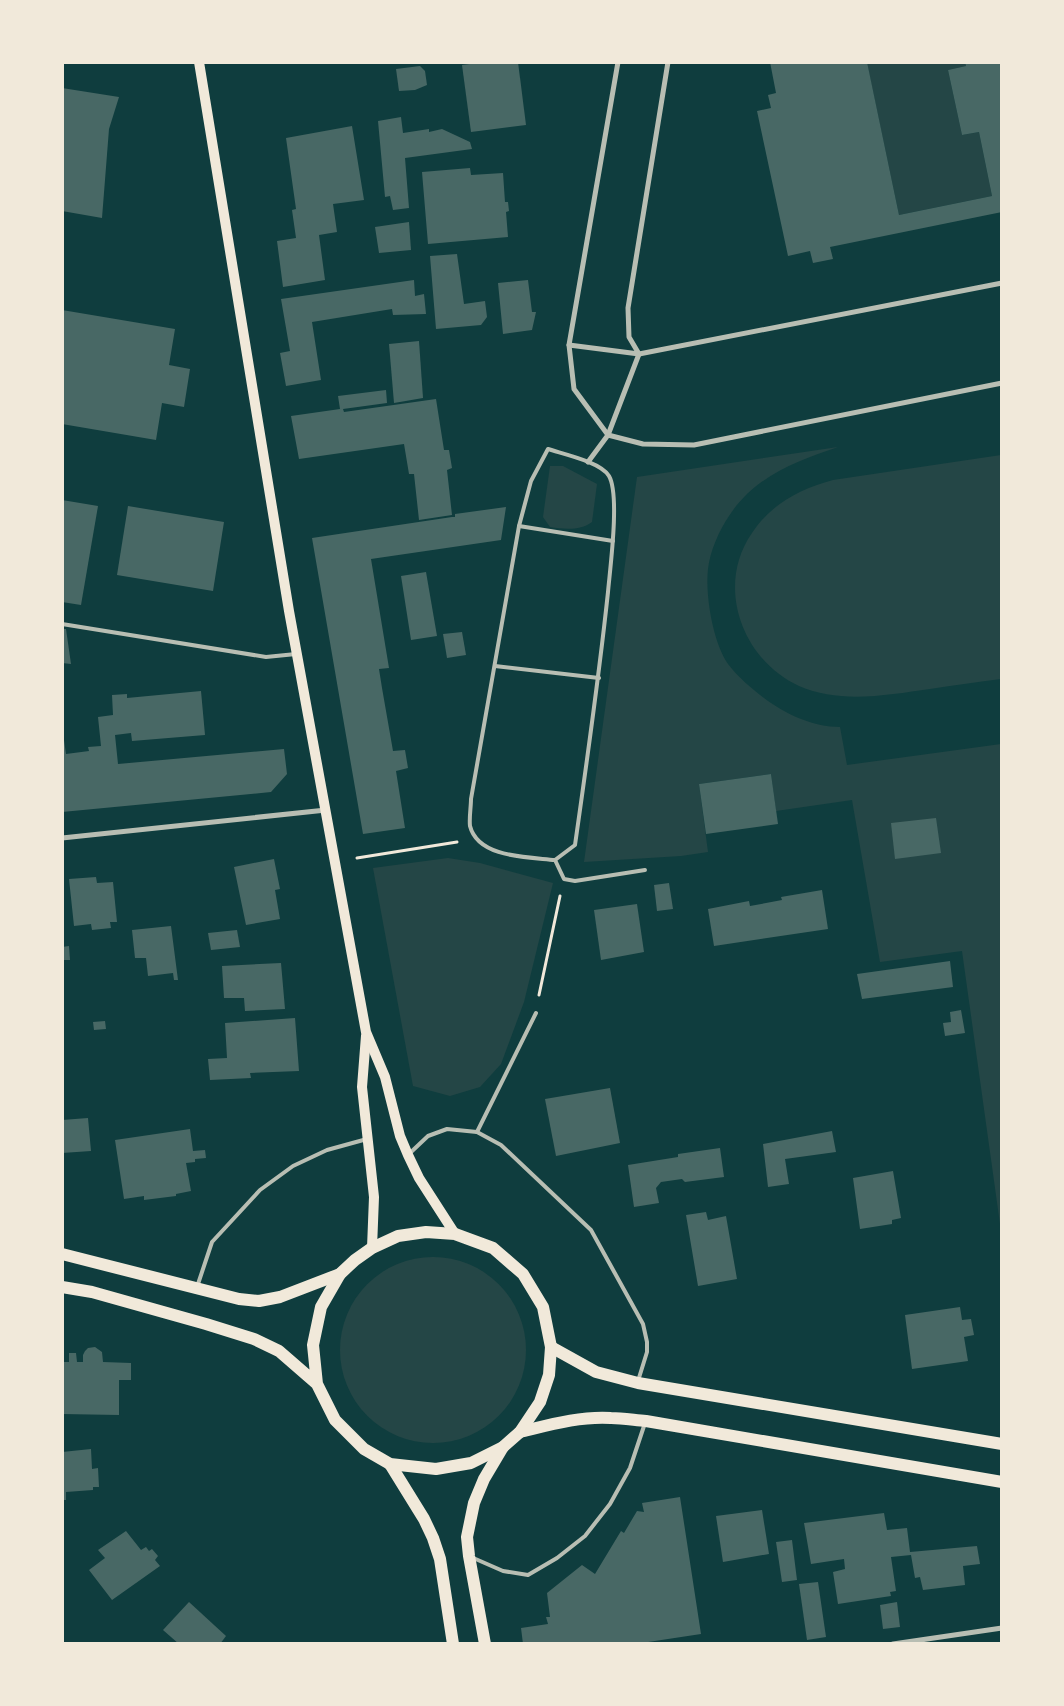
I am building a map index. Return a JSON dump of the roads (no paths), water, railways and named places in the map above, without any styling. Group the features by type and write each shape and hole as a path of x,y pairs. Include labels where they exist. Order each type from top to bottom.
{"main road":[{"path":"199,62 289,611 366,1032 385,1077 400,1136 408,1155 419,1178 455,1234"},
{"path":"366,1032 362,1087 374,1197 372,1248"},
{"path":"426,1232 455,1234 493,1248 523,1274 543,1307 552,1347 549,1375 540,1402 520,1432 503,1447 471,1463 436,1469 390,1464 364,1449 335,1420 317,1384 313,1345 321,1307 340,1274 372,1248 398,1236 426,1232"},
{"path":"62,1254 239,1300 259,1301 280,1297 340,1274"},
{"path":"62,1287 92,1292 254,1339 279,1351 317,1384"},
{"path":"552,1347 596,1372 638,1383 1002,1444"},
{"path":"520,1432 550,1424 579,1420 610,1418 646,1421 1002,1482"},
{"path":"485,1644 467,1537 474,1503 484,1480 503,1447"},
{"path":"390,1464 424,1519 433,1538 440,1559 453,1644"}],"street":[{"path":"618,62 569,345 574,389 608,435 643,444 694,445 1002,382"},
{"path":"639,354 629,338 628,308 668,62"},
{"path":"569,345 639,354 1002,283"},
{"path":"588,462 608,435 639,354"},
{"path":"62,838 326,810"},
{"path":"893,1644 1002,1628"}],"lane":[{"path":"548,449 588,462 601,467 610,476 613,492 613,541 599,678 575,845 554,860 510,855 485,847 476,839 470,825 471,799 519,526 531,482 548,449"},
{"path":"519,526 613,541"},
{"path":"62,624 266,657 298,654"},
{"path":"494,666 599,678"},
{"path":"554,860 564,878 575,881 645,870"},
{"path":"477,1132 536,1012"},
{"path":"408,1155 428,1136 447,1129 477,1132 501,1145 591,1230 643,1324 647,1352 638,1383"},
{"path":"196,1289 212,1242 260,1190 301,1162 327,1150 367,1138"},
{"path":"469,1556 503,1571 528,1575 557,1558 585,1536 610,1504 630,1468 646,1421"}]}
